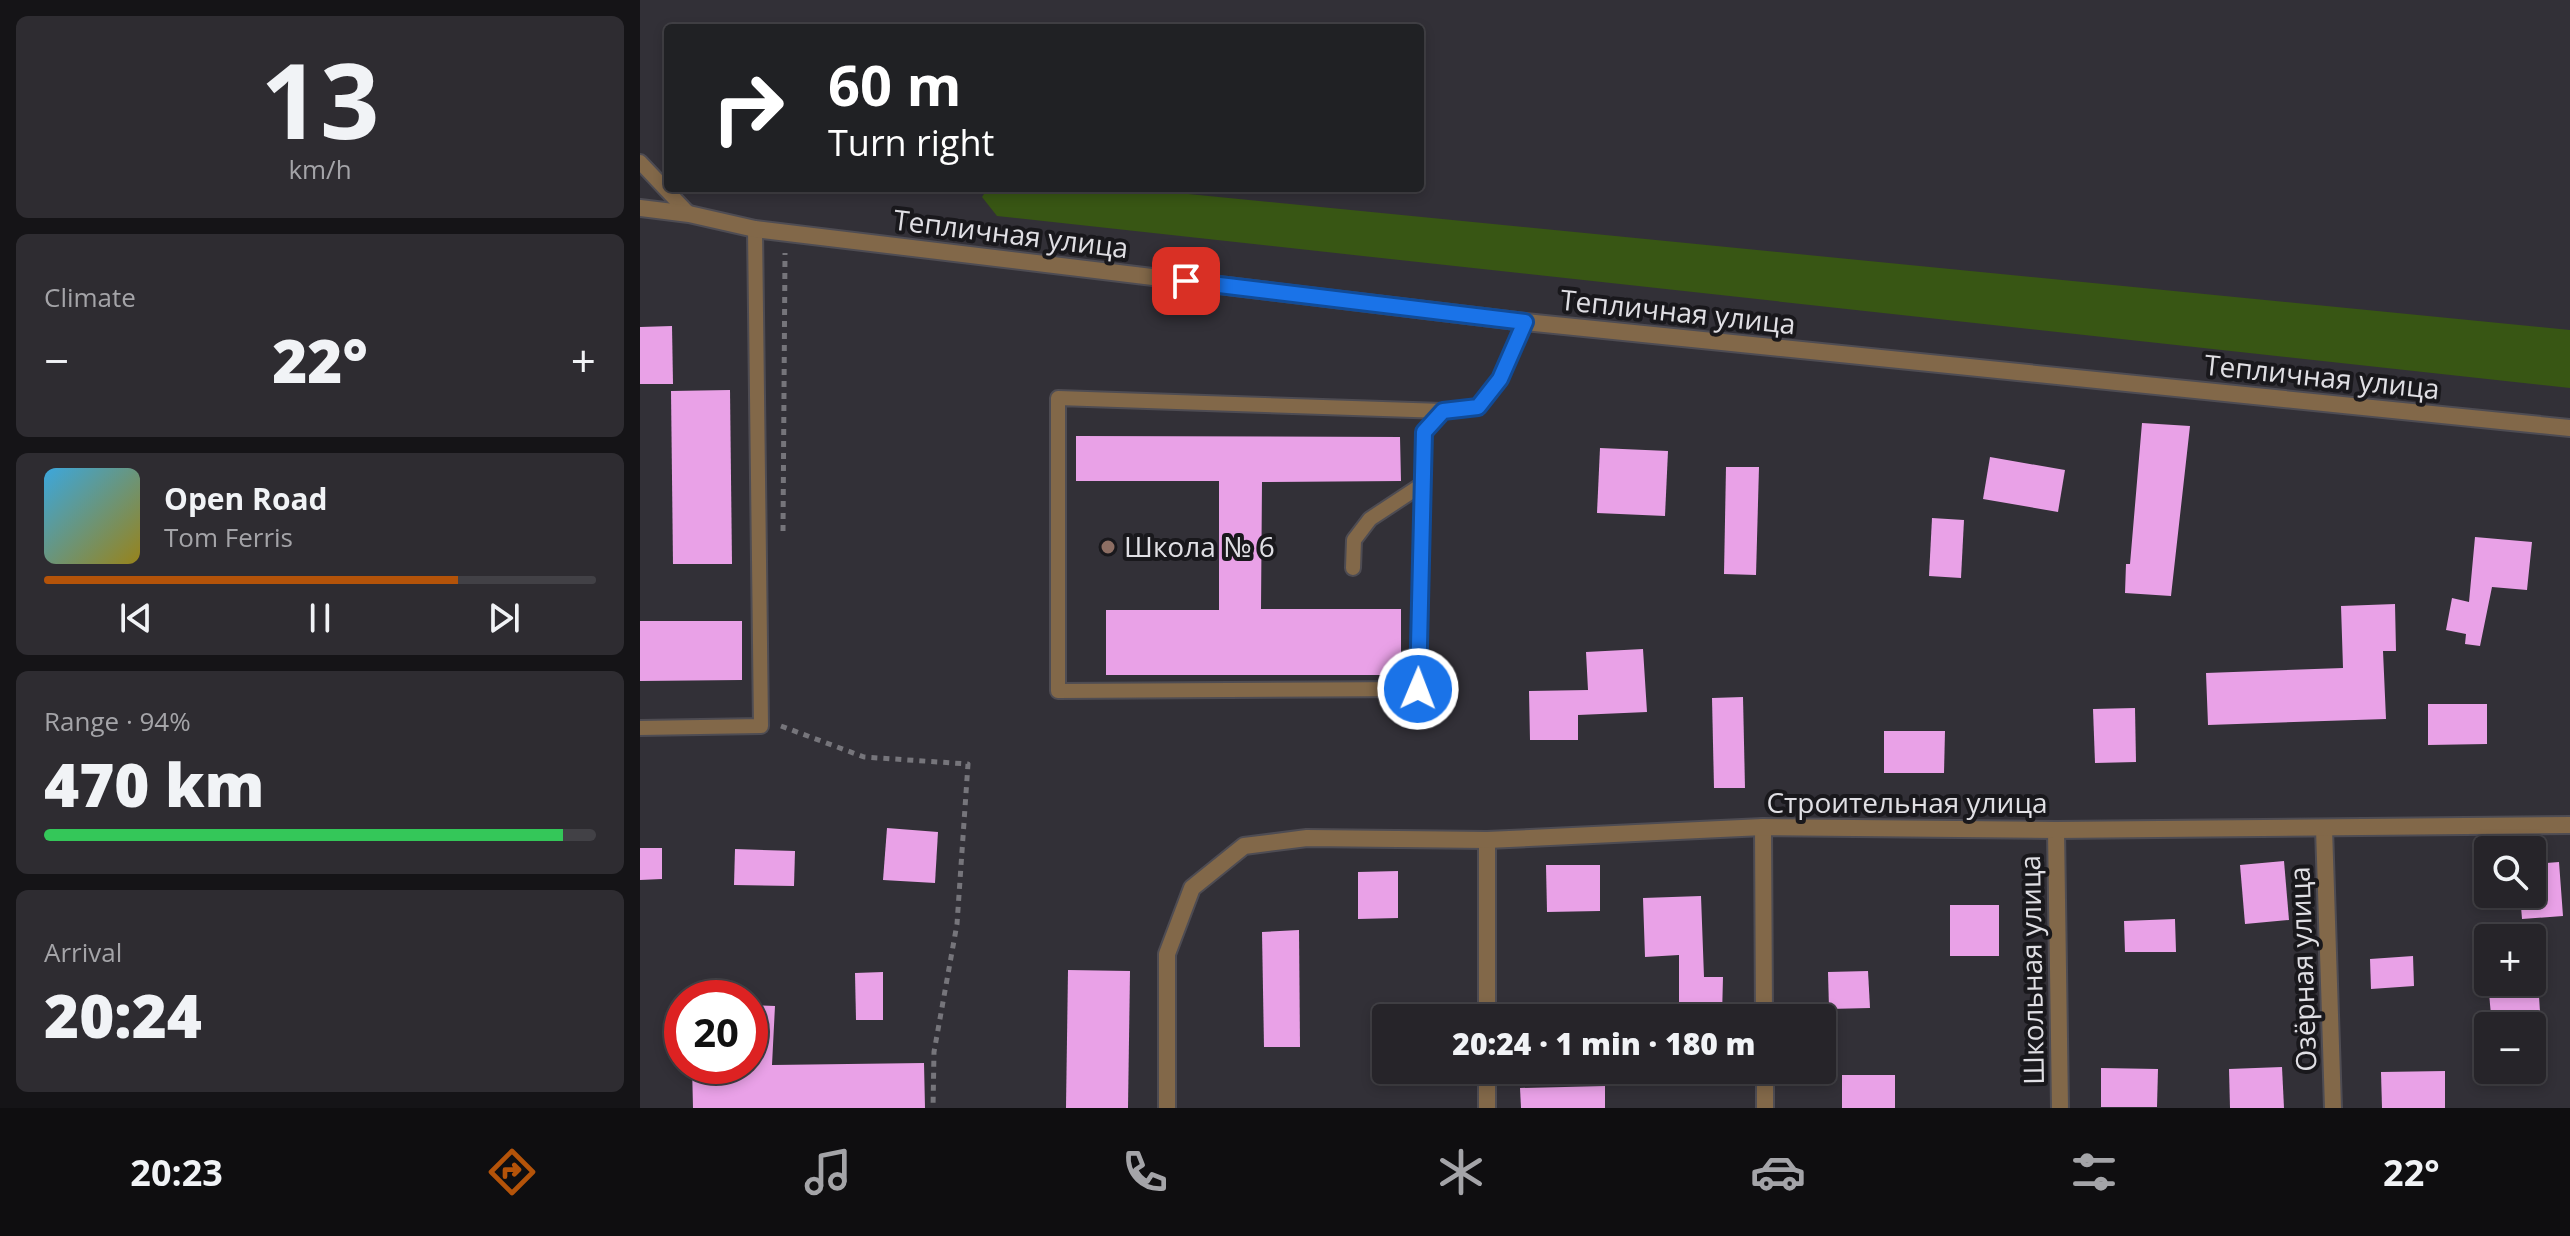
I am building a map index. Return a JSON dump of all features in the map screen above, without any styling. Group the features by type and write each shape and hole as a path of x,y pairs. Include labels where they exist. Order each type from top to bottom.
{"street":[{"name":"Тепличная улица","path":"640,208 689,214 755,229 1525,322 2570,428"},
{"name":"Строительная улица","path":"1167,1108 1167,954 1192,888 1244,846 1307,838 1487,840 1763,827 2056,830 2570,825"},
{"path":"1763,827 1764,1004"},
{"name":"Озёрная улица","path":"2324,828 2333,1108"},
{"name":"Школьная улица","path":"2056,830 2060,1108"},
{"path":"1487,840 1487,1004"},
{"path":"1487,1084 1487,1108"},
{"path":"1765,1084 1765,1108"}],"lane":[{"path":"640,162 664,187"},
{"path":"668,192 689,214"},
{"path":"640,728 761,726 755,229"},
{"path":"1443,411 1424,432 1418,689 1058,691 1058,398 1443,411 1478,407 1500,379 1525,322"},
{"path":"1353,568 1354,540 1370,519 1423,484"}],"path":[{"path":"783,535 786,232"},
{"path":"781,710 781,726"},
{"path":"761,726 781,726 864,757 968,764 957,924 934,1052 933,1108"}],"green space":[{"path":"985,192 1168,192 2570,330 2570,388 997,216 982,197"}],"building":[{"path":"672,326 673,384 640,384 640,327"},
{"path":"730,390 732,564 673,564 671,391"},
{"path":"2142,423 2190,426 2171,596 2125,593"},
{"path":"1076,436 1400,437 1401,481 1262,482 1261,609 1401,609 1401,675 1106,675 1106,610 1219,610 1219,481 1076,481"},
{"path":"1600,448 1668,451 1665,516 1597,513"},
{"path":"1990,457 2065,470 2058,512 1983,499"},
{"path":"1726,467 1759,467 1756,575 1724,574"},
{"path":"1932,518 1964,520 1961,578 1929,576"},
{"path":"2475,537 2532,542 2527,590 2492,587 2480,646 2465,644 2466,634 2446,630 2452,598 2469,602"},
{"path":"2395,604 2396,651 2383,651 2386,719 2208,725 2206,673 2343,668 2341,606"},
{"path":"640,621 742,621 742,680 640,681"},
{"path":"1643,649 1647,712 1578,715 1578,740 1530,740 1529,691 1588,690 1586,652"},
{"path":"1743,697 1745,788 1714,788 1712,698"},
{"path":"2428,704 2487,704 2487,744 2428,745"},
{"path":"2135,708 2136,762 2095,763 2093,709"},
{"path":"1884,731 1945,731 1944,773 1884,773"},
{"path":"887,828 938,832 935,883 883,880"},
{"path":"640,848 662,848 662,879 640,880"},
{"path":"735,849 795,851 794,886 734,885"},
{"path":"2284,861 2289,920 2245,924 2240,865"},
{"path":"2559,862 2563,916 2522,919 2521,908 2546,908 2546,863"},
{"path":"1546,865 1600,865 1600,911 1547,912"},
{"path":"1398,871 1398,918 1358,919 1358,872"},
{"path":"1701,896 1704,977 1723,977 1722,1004 1679,1004 1679,955 1645,957 1643,898"},
{"path":"1950,905 1999,905 1999,956 1950,956"},
{"path":"2175,919 2176,952 2125,952 2124,921"},
{"path":"1299,930 1300,1047 1264,1047 1262,932"},
{"path":"2413,956 2414,986 2371,989 2370,959"},
{"path":"1068,970 1130,971 1128,1108 1066,1108"},
{"path":"1868,971 1870,1008 1836,1009 1836,1004 1829,1004 1828,972"},
{"path":"883,972 883,1020 856,1020 855,973"},
{"path":"2489,996 2539,996 2540,1012 2491,1012"},
{"path":"768,1006 775,1006 772,1065 924,1063 925,1108 693,1108 692,1084 768,1084"},
{"path":"2282,1067 2284,1108 2230,1108 2229,1069"},
{"path":"2101,1068 2158,1069 2157,1107 2101,1107"},
{"path":"2445,1071 2445,1108 2382,1108 2381,1072"},
{"path":"1842,1075 1895,1075 1895,1108 1842,1108"},
{"path":"1605,1086 1605,1108 1521,1108 1520,1088"}],"place":[{"name":"Школа № 6","path":"1108,547"}],"route":[{"path":"1186,281 1525,322 1500,379 1478,407 1443,411 1424,432 1418,689"}]}
